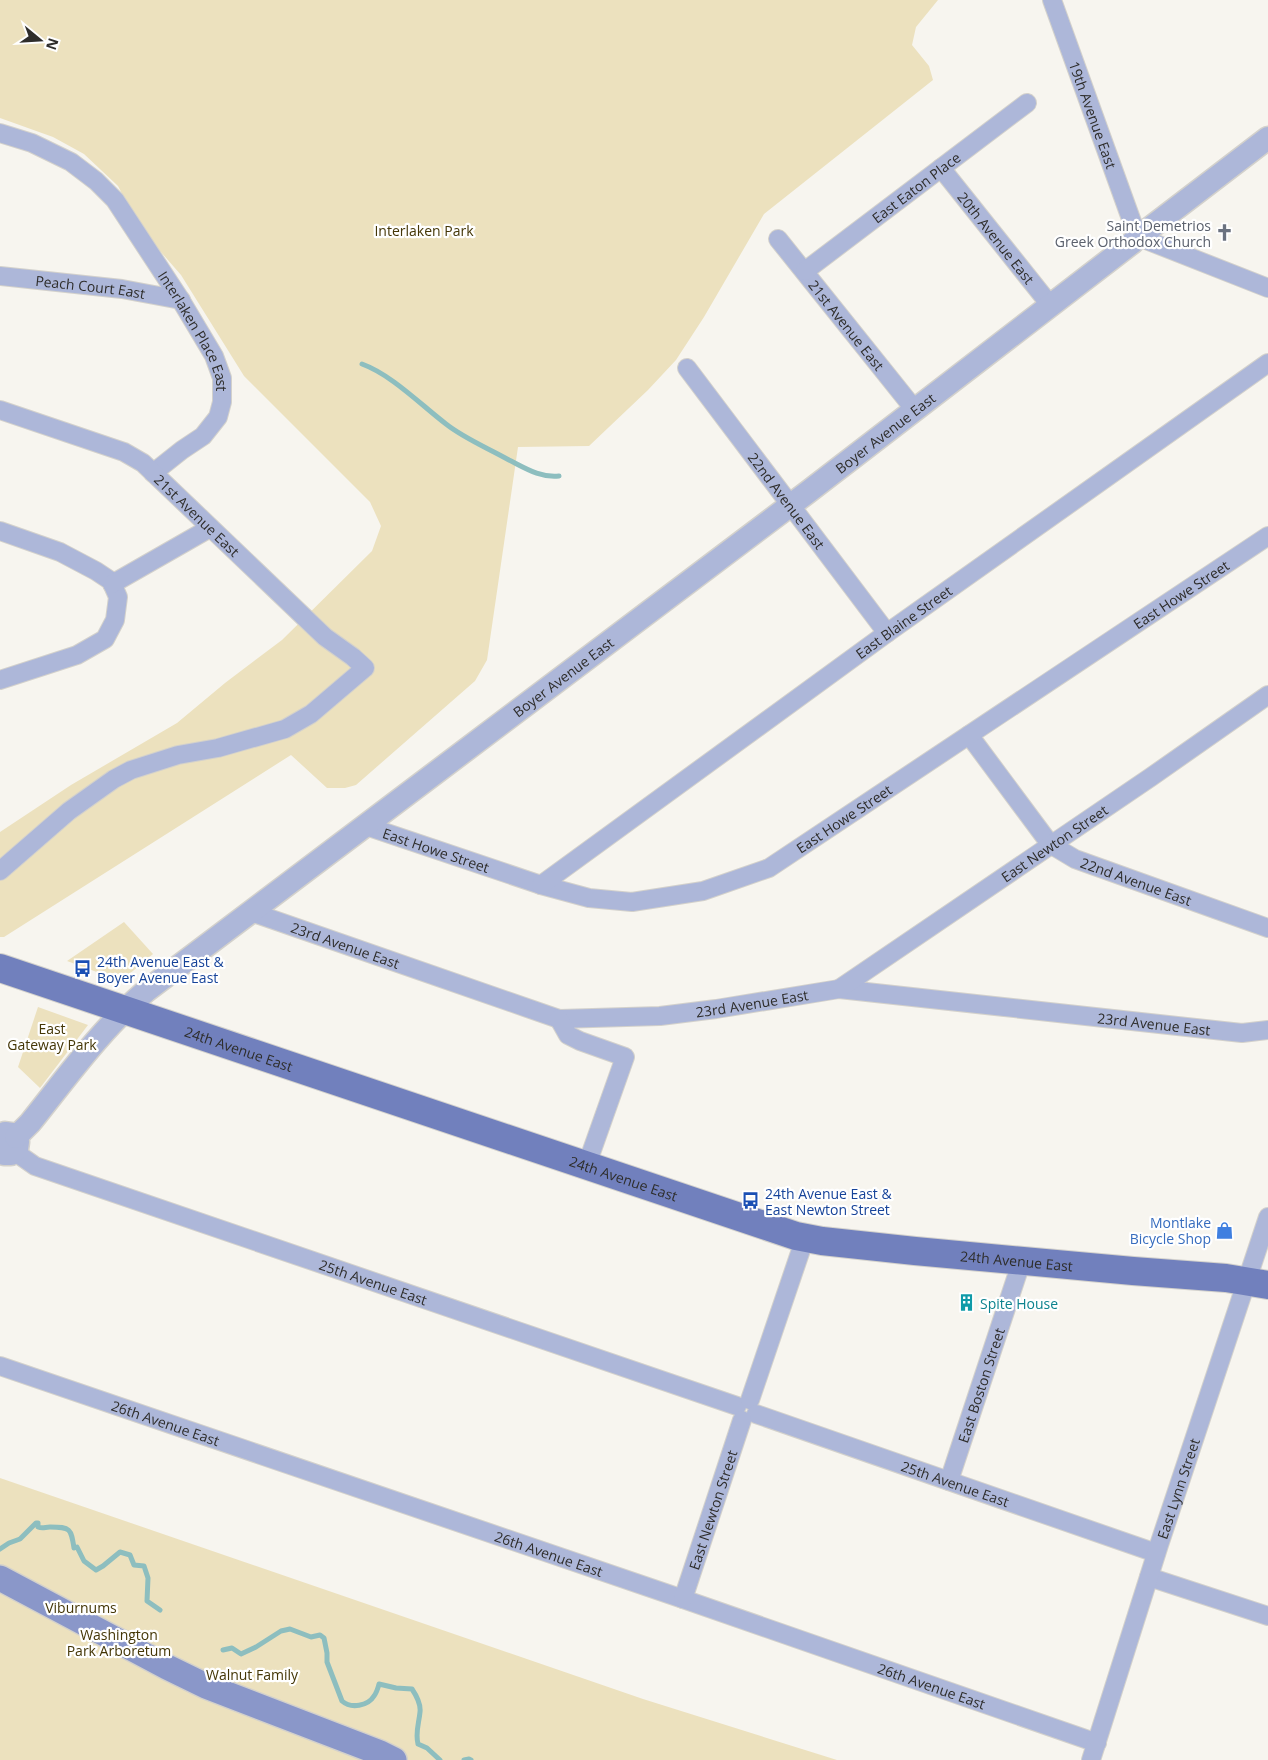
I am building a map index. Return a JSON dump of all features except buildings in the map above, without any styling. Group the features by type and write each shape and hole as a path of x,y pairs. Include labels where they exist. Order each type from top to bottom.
{"main road":[{"name":"24th Avenue East","path":"0,968 778,1231 805,1238 905,1250 1226,1278 1257,1283"},
{"path":"0,1578 198,1682 394,1760"}],"street":[{"name":"19th Avenue East","path":"1052,0 1140,236"},
{"name":"East Eaton Place","path":"805,271 1027,103"},
{"name":"Interlaken Place East","path":"0,133 32,143 71,162 96,180 115,200 181,300 214,356 222,378 222,402 218,417 203,436 153,473"},
{"name":"Boyer Avenue East","path":"8,1144 30,1123 106,1028 146,991 792,504 1268,138"},
{"name":"20th Avenue East","path":"941,168 1051,306"},
{"path":"1140,236 1268,288"},
{"name":"21st Avenue East","path":"778,239 915,410"},
{"name":"Peach Court East","path":"0,276 122,289 181,300"},
{"name":"East Blaine Street","path":"541,886 887,633 1268,363"},
{"name":"22nd Avenue East","path":"687,368 792,504 887,633"},
{"name":"21st Avenue East","path":"0,410 124,452 143,463 325,637 365,668 311,714 285,729 218,748 178,755 132,770 114,779 62,817 0,871"},
{"path":"112,584 210,528"},
{"path":"0,531 60,552 96,571 110,581 118,597 115,620 105,639 77,655 0,680"},
{"name":"East Howe Street","path":"366,826 541,886 589,898 632,902 703,891 769,868 1268,536"},
{"name":"East Newton Street","path":"839,989 1268,695"},
{"name":"22nd Avenue East","path":"969,735 1050,844 1075,858 1268,928"},
{"name":"23rd Avenue East","path":"251,912 559,1019 660,1016 839,989 1242,1033 1268,1030"},
{"path":"559,1019 568,1035 625,1057 586,1166"},
{"name":"25th Avenue East","path":"8,1144 35,1166 1156,1553"},
{"name":"East Lynn Street","path":"1091,1760 1156,1553 1257,1283 1268,1217"},
{"name":"East Newton Street","path":"683,1599 805,1238"},
{"name":"East Boston Street","path":"949,1481 1022,1260"},
{"name":"26th Avenue East","path":"0,1366 1097,1742"},
{"path":"1149,1577 1268,1616"}],"green space":[{"name":"Interlaken Park","path":"0,0 938,0 916,27 912,45 929,66 933,80 764,214 704,317 676,360 648,390 589,446 518,447 487,660 475,681 356,785 345,788 327,788 291,755 4,937 0,937 0,832 71,785 177,723 225,683 282,640 372,551 381,526 370,502 244,376 181,275 140,228 118,186 84,154 53,137 0,118"},
{"path":"124,922 153,954 121,981 67,961"},
{"name":"East Gateway Park","path":"38,1007 88,1025 40,1088 18,1067"},
{"name":"Washington Park Arboretum","path":"0,1478 643,1699 837,1760 0,1760"}],"waterway":[{"path":"362,364 384,375 446,424 469,439 533,472 559,476"},
{"path":"0,1549 20,1539 36,1523 38,1523 40,1528 57,1527 69,1530 74,1548 77,1547 84,1561 96,1570 120,1552 130,1555 134,1565 144,1566 148,1578 147,1601 160,1610"},
{"path":"223,1650 232,1648 241,1654 281,1631 290,1629 311,1637 320,1635 324,1638 327,1662 342,1701 354,1706 364,1704 374,1696 379,1684 412,1689 420,1709 417,1732 418,1744 427,1748 440,1760"},
{"path":"464,1760 471,1760"}],"place":[{"name":"Saint Demetrios Greek Orthodox Church","path":"1225,233"},
{"name":"24th Avenue East & Boyer Avenue East","path":"83,969"},
{"name":"24th Avenue East & East Newton Street","path":"751,1201"},
{"name":"Montlake Bicycle Shop","path":"1225,1230"},
{"name":"Spite House","path":"966,1303"}],"park label":[{"name":"Viburnums","path":"81,1607"},
{"name":"Walnut Family","path":"252,1674"}]}
